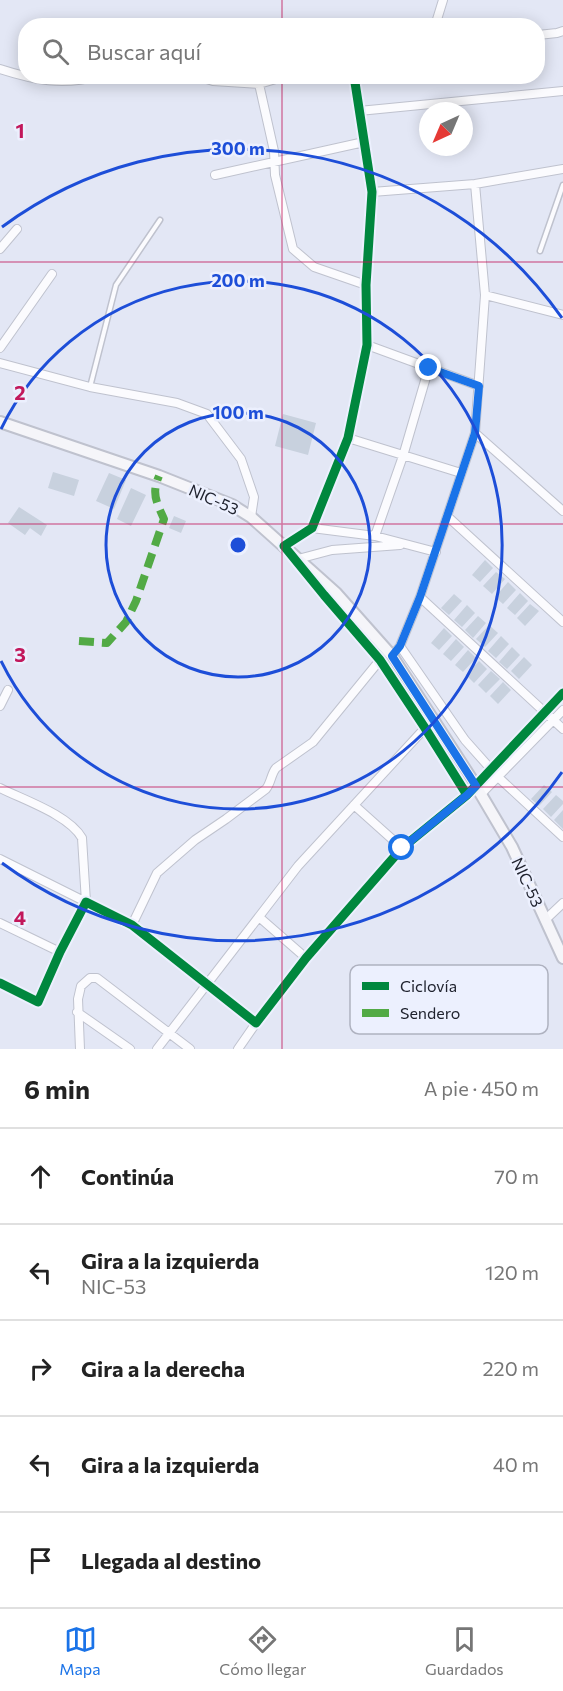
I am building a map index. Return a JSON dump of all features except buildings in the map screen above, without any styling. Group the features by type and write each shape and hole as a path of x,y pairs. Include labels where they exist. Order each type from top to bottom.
{"main road":[{"name":"NIC-53","path":"0,422 159,476 232,505 251,517 336,593 392,656 478,790 512,847 545,920 558,940 563,958"}],"street":[{"path":"437,18 442,0"},
{"path":"545,34 562,31 563,42"},
{"path":"0,69 18,74"},
{"path":"258,84 274,151 275,175 292,249 314,267 366,285"},
{"path":"355,84 372,192 366,285 367,345 348,438 312,528 284,546 380,660 467,795"},
{"path":"359,111 563,91"},
{"path":"215,175 364,142"},
{"path":"372,192 475,184 563,169"},
{"path":"392,656 400,646 420,597 475,433 485,295 475,184"},
{"path":"0,249 18,229"},
{"path":"0,348 51,274"},
{"path":"485,295 563,315"},
{"path":"367,345 479,386"},
{"path":"0,363 90,387 177,403 207,414 241,459 254,497 251,517"},
{"path":"375,536 403,456 429,368"},
{"path":"475,433 563,511"},
{"path":"348,438 461,473"},
{"path":"447,516 563,622"},
{"path":"312,528 375,536 436,552"},
{"path":"298,559 332,550 406,544"},
{"path":"420,597 563,729"},
{"path":"400,646 465,740 498,777 563,837"},
{"path":"132,925 157,873 195,840 266,789 276,768 313,742 380,660"},
{"path":"0,706 8,690"},
{"path":"478,790 491,770 563,693"},
{"path":"238,1049 306,958 402,848 467,795 498,777 563,710"},
{"path":"157,1049 298,866 425,728"},
{"path":"0,788 67,821 78,831 82,838 86,902 60,952 38,1002 0,983"},
{"path":"354,805 402,848"},
{"path":"0,859 132,925 256,1023"},
{"path":"545,920 563,903"},
{"path":"259,917 306,958"},
{"path":"0,923 60,952"},
{"path":"80,1049 77,1012 81,986 90,978 97,978 190,1049"},
{"path":"77,1012 129,1049"}],"lane":[{"path":"540,251 563,185"},
{"path":"90,387 116,285 159,220"}],"marked path":[{"path":"79,641 107,643 126,622 136,601 164,519 155,493 159,476"}],"cycle path":[{"path":"355,84 372,192 366,285 367,345 348,438 312,528 284,546 380,660 467,795 563,693"},
{"path":"0,983 38,1002 60,952 86,902 132,925 256,1023 306,958 402,848 467,795"}],"route":[{"path":"402,848 476,786 392,656 400,646 420,597 475,433 479,386 429,368"}]}
